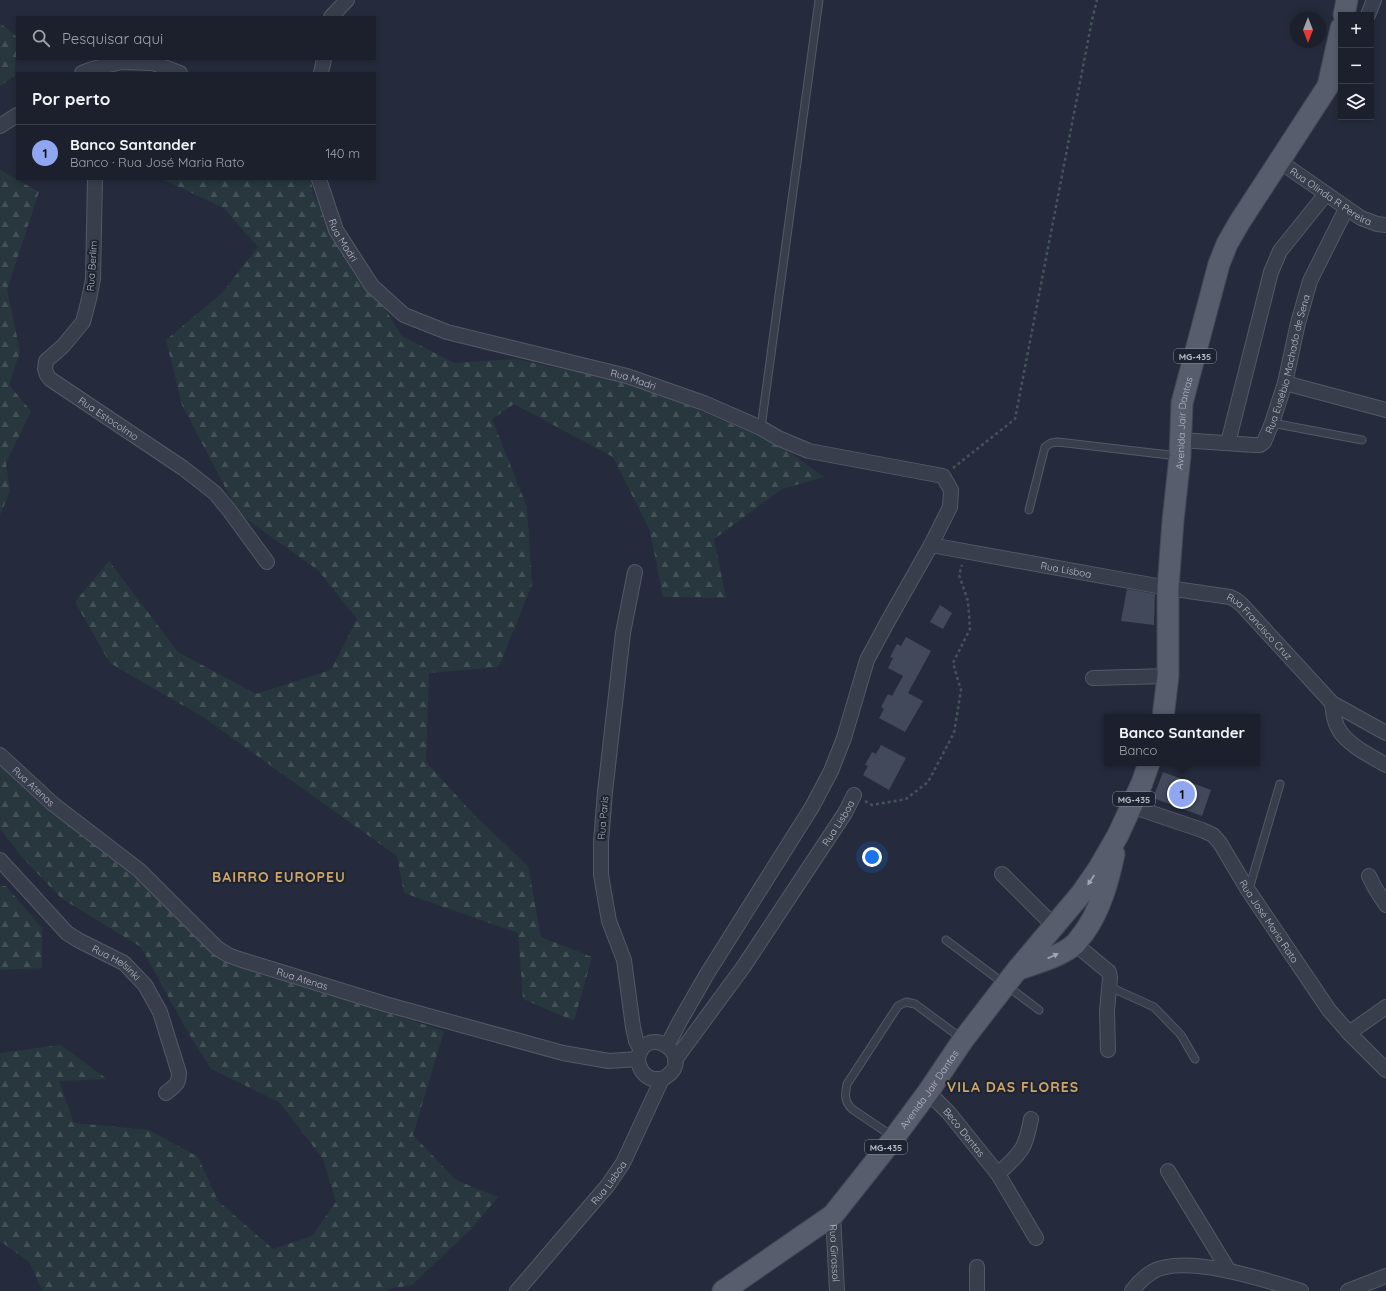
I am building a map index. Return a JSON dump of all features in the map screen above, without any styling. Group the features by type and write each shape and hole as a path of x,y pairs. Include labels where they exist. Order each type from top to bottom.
{"main road":[{"path":"1345,12 1347,0"},
{"name":"Avenida Jair Dantas","path":"1163,714 1168,676 1168,588 1180,448 1182,403 1220,264 1227,244 1279,161 1334,79 1338,48"},
{"name":"Avenida Jair Dantas","path":"723,1291 833,1215 894,1138 928,1092 963,1040 1011,978 1081,894 1099,868 1118,835 1142,783 1148,766"},
{"name":"Avenida Jair Dantas","path":"1011,978 1075,944 1090,923 1100,901 1109,877 1118,835"}],"street":[{"path":"331,16 336,0"},
{"path":"331,16 347,0"},
{"path":"1369,12 1374,0"},
{"path":"321,72 324,60"},
{"path":"88,72 121,62 153,63 177,72"},
{"path":"0,126 16,116"},
{"name":"Rua Olinda R Pereira","path":"1279,161 1361,218 1377,224 1386,225"},
{"name":"Rua Berlim","path":"46,361 62,346 83,322 93,279 95,180"},
{"name":"Rua Madri","path":"320,180 336,230 372,286 404,315 447,332 627,376 704,403 809,451 943,476"},
{"path":"1228,442 1271,272 1280,251 1326,195"},
{"name":"Rua Eusébio Machado de Sena","path":"1180,448 1228,442 1254,445 1263,444 1272,423 1285,383 1298,323 1310,281 1346,209"},
{"name":"Rua Estocolmo","path":"46,361 46,375 50,379 183,468 215,493 267,562"},
{"path":"1285,383 1386,410"},
{"path":"667,1046 707,974 812,806 831,771 844,738 867,660 931,545 950,507 951,490 943,476"},
{"name":"Rua Lisboa","path":"931,545 1168,588"},
{"name":"Rua Paris","path":"635,572 623,634 605,792 600,875 609,921 624,960 633,1027 640,1055"},
{"name":"Rua Francisco Cruz","path":"1168,588 1222,595 1236,600 1332,703"},
{"path":"1093,678 1168,676"},
{"path":"1332,703 1386,732"},
{"path":"1332,703 1336,725 1346,739 1386,765"},
{"name":"Rua Atenas","path":"0,756 53,804 139,870 217,948 228,955 385,1004 563,1053 609,1061 640,1055"},
{"name":"Rua Lisboa","path":"517,1291 616,1174 623,1163 662,1079 672,1072 675,1060 744,966 844,814 854,795"},
{"name":"Rua José Maria Rato","path":"1131,806 1213,835 1220,843 1248,890 1329,1010 1349,1033 1386,1070"},
{"name":"Rua Helsinki","path":"0,860 67,933 124,963 146,985 160,1012 179,1073 179,1080 176,1085 166,1093"},
{"path":"1002,874 1055,926"},
{"path":"1369,876 1386,905"},
{"path":"1075,944 1109,972 1110,987 1107,1011 1108,1050"},
{"path":"1349,1033 1386,1007"},
{"path":"662,1079 653,1079 645,1075 640,1068 640,1055 646,1045 653,1042 661,1043 667,1046 672,1050 675,1060"},
{"name":"Beco Dantas","path":"928,1092 949,1113 998,1174 1036,1238"},
{"path":"998,1174 1018,1156 1023,1149 1027,1139 1031,1119"},
{"path":"1168,1172 1229,1271"},
{"name":"Rua Girassol","path":"833,1215 837,1291"},
{"path":"1132,1291 1152,1272 1170,1266 1194,1266 1229,1271 1298,1291"},
{"path":"977,1267 977,1291"},
{"path":"1348,1291 1386,1276"}],"lane":[{"path":"761,428 819,0"},
{"path":"1272,423 1362,440"},
{"path":"1029,510 1045,447 1051,443 1058,442 1180,448"},
{"path":"1248,890 1280,784"},
{"path":"946,940 1011,978 1039,1010"},
{"path":"1110,987 1154,1007 1181,1035 1195,1059"},
{"path":"894,1138 852,1109 847,1104 844,1095 847,1084 898,1006 906,1002 915,1004 963,1040"}],"path":[{"path":"943,476 1015,419 1097,0"},
{"name":"Rua Lisboa","path":"854,795 872,804 906,799 928,782 954,733 961,690 953,663 970,629 968,601 960,576 964,551"}],"green space":[{"path":"0,23 16,36 16,58 14,76 0,86"},
{"path":"0,170 39,192 7,290 20,351 9,385 31,411 6,463 10,491 0,515"},
{"path":"164,180 311,180 313,194 402,336 454,363 516,359 638,385 777,443 824,477 782,489 714,539 726,598 663,597 650,531 613,457 514,404 492,419 527,507 532,584 499,667 429,673 426,762 475,816 528,866 541,937 592,957 574,1021 523,999 518,933 404,893 397,856 203,717 110,663 75,602 109,561 178,652 256,694 331,670 357,619 318,570 239,514 182,405 166,340 222,293 258,247 224,208"},
{"path":"0,756 59,806 152,872 239,965 444,1031 413,1135 456,1180 498,1197 471,1229 412,1285 389,1289 387,1291 43,1291 29,1262 0,1241 0,1053 61,1045 107,1079 59,1081 74,1123 149,1130 198,1157 218,1201 273,1249 312,1236 336,1202 323,1159 279,1102 211,1069 186,1029 141,947 61,898 21,856 0,829"},
{"path":"0,886 6,886 42,928 42,968 0,970"}],"building":[{"path":"1127,589 1155,594 1154,625 1121,621"},
{"path":"940,605 952,613 943,629 930,622"},
{"path":"906,637 931,651 908,693 923,701 905,732 879,718 884,709 881,707 888,694 892,696 903,676 888,668 893,658 890,657 897,644 901,646"},
{"path":"881,745 906,758 889,790 863,775 868,766 865,765 872,752 876,754"},
{"path":"1163,772 1211,790 1202,816 1153,798"}],"place":[{"name":"Banco Santander","path":"1182,794"}],"district":[{"name":"BAIRRO EUROPEU","path":"279,877"},
{"name":"VILA DAS FLORES","path":"1013,1087"}]}
